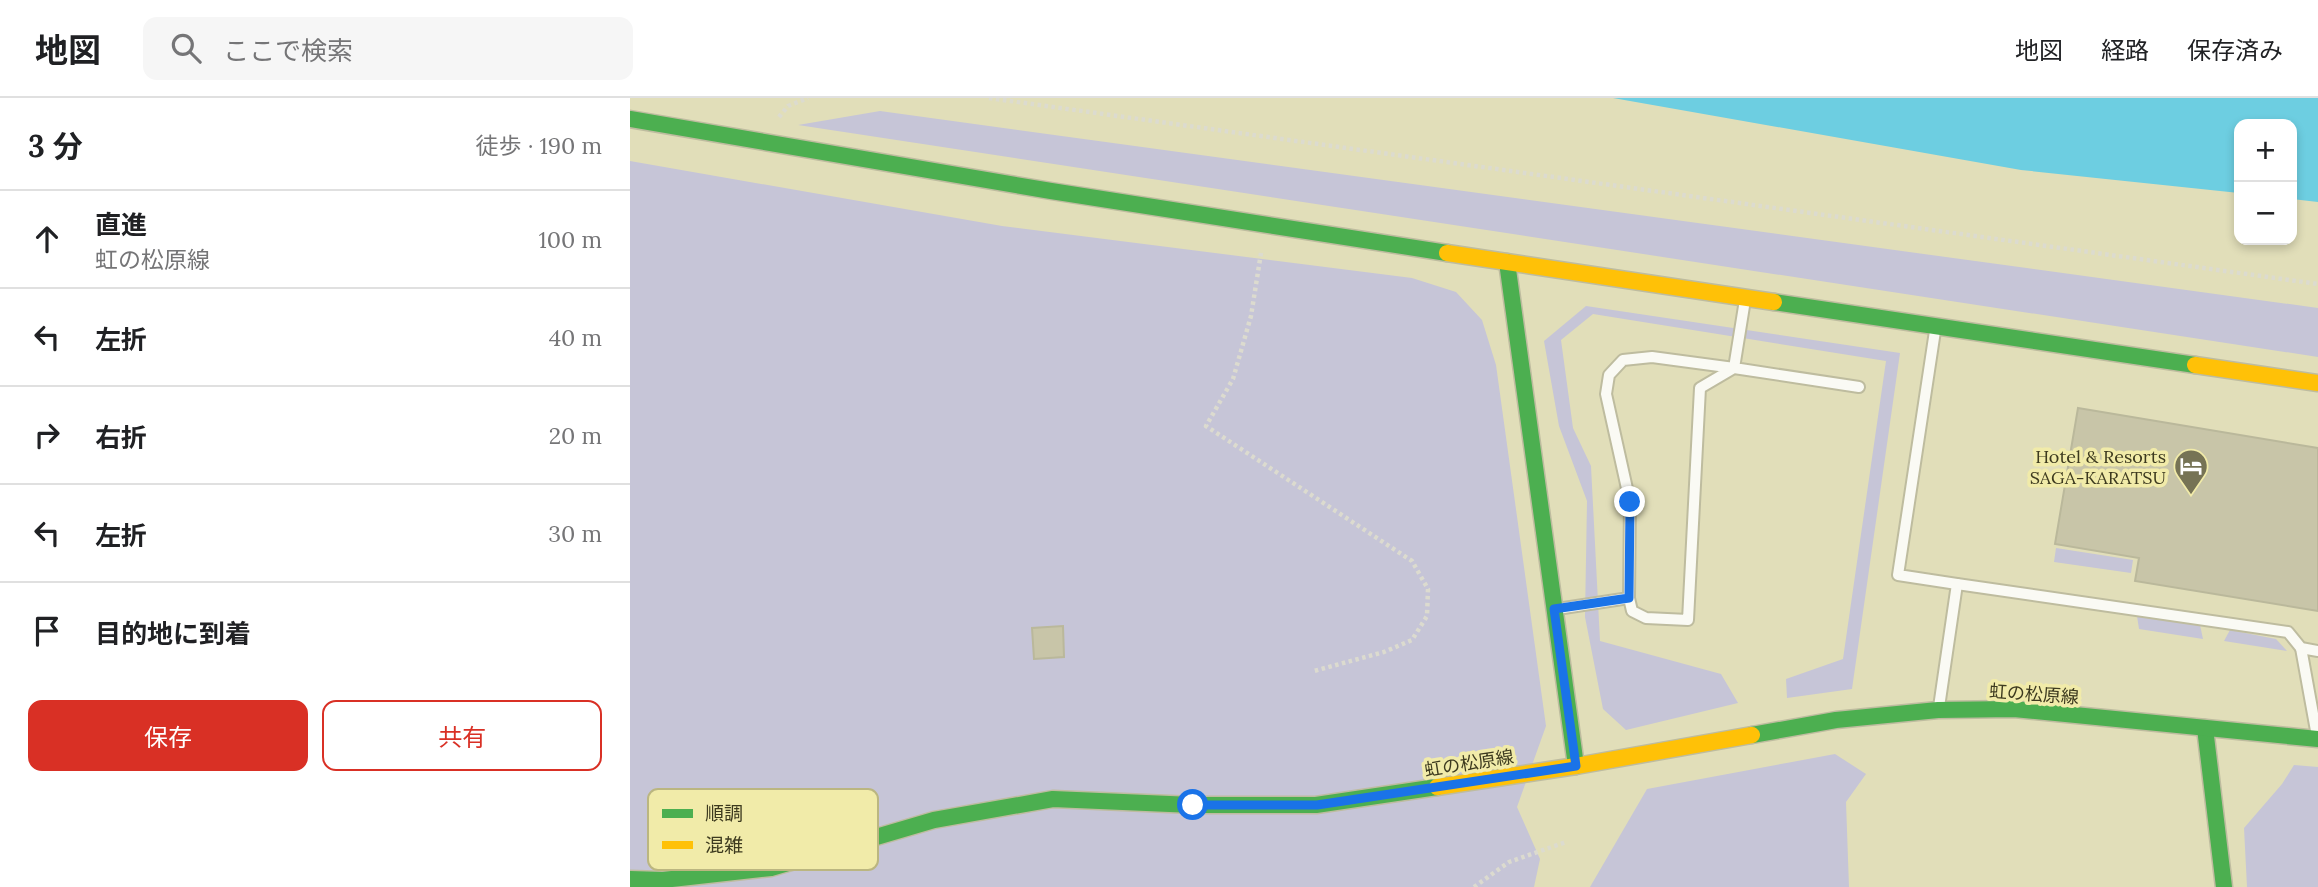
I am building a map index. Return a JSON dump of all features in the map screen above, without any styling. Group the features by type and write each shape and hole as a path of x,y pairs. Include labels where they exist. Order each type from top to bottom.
{"street":[{"path":"630,119 977,180 2318,383"},
{"path":"1507,262 1576,766"},
{"name":"虹の松原線","path":"878,836 934,820 1053,799 1193,805 1317,805 1576,766 1836,720 1938,710 2014,709 2318,739"},
{"path":"2205,728 2224,887"},
{"name":"虹の松原線","path":"630,879 663,880 753,870"}],"lane":[{"path":"1734,368 1745,297"},
{"path":"1936,326 1898,575 2288,632 2301,648 2318,739"},
{"path":"1734,368 1700,388 1688,620 1646,618 1632,611 1629,598 1630,502 1606,394 1609,374 1623,360 1652,357 1734,368 1859,387"},
{"path":"1938,710 1957,584"},
{"path":"1554,609 1629,598"},
{"path":"2301,648 2318,650"}],"path":[{"path":"989,98 2318,284"},
{"path":"1266,224 1251,316 1233,379 1206,426 1412,561 1427,589 1427,616 1412,640 1384,652 1314,671"},
{"path":"1474,887 1509,862 1566,842"}],"shaded area":[{"path":"880,111 2318,308 2318,357 798,125"},
{"path":"630,161 1002,226 1412,278 1456,292 1482,320 1496,365 1546,726 1517,807 1540,859 1534,887 630,887"},
{"path":"1586,306 1900,353 1852,689 1787,698 1786,679 1843,659 1886,361 1593,314 1561,340 1573,428 1591,466 1600,641 1721,674 1738,703 1626,730 1603,709 1585,617 1587,501 1559,426 1544,341"},
{"path":"2056,548 2133,560 2131,573 2054,562"},
{"path":"2137,616 2200,625 2203,639 2139,629"},
{"path":"2230,630 2276,639 2287,651 2224,641"},
{"path":"1835,754 1866,774 1846,802 1849,887 1590,887 1647,789"},
{"path":"2294,765 2318,767 2318,887 2247,887 2244,828 2282,784"}],"water":[{"path":"1613,98 2318,98 2318,202 2297,200 2297,119 2234,119 2234,192 2021,170"}],"building":[{"name":"Hotel & Resorts SAGA-KARATSU","path":"2078,408 2318,448 2318,611 2135,581 2139,558 2055,544"},
{"path":"1063,626 1064,657 1034,659 1032,628"}],"traffic: fast":[{"path":"630,119 1051,191 1447,253"},
{"path":"1507,262 1576,766"},
{"path":"1774,302 2195,365"},
{"path":"1752,735 1836,720 1938,710 2014,709 2318,739"},
{"path":"2205,728 2224,887"},
{"path":"878,836 934,820 1053,799 1193,805 1316,805 1437,787"},
{"path":"630,879 663,880 753,870"}],"traffic: slow":[{"path":"1447,253 1774,302"},
{"path":"2195,365 2318,383"},
{"path":"1437,787 1752,735"}],"place":[{"name":"Hotel & Resorts SAGA-KARATSU","path":"2191,496"}],"route":[{"path":"1193,805 1317,805 1576,766 1554,609 1629,598 1630,502"}]}
